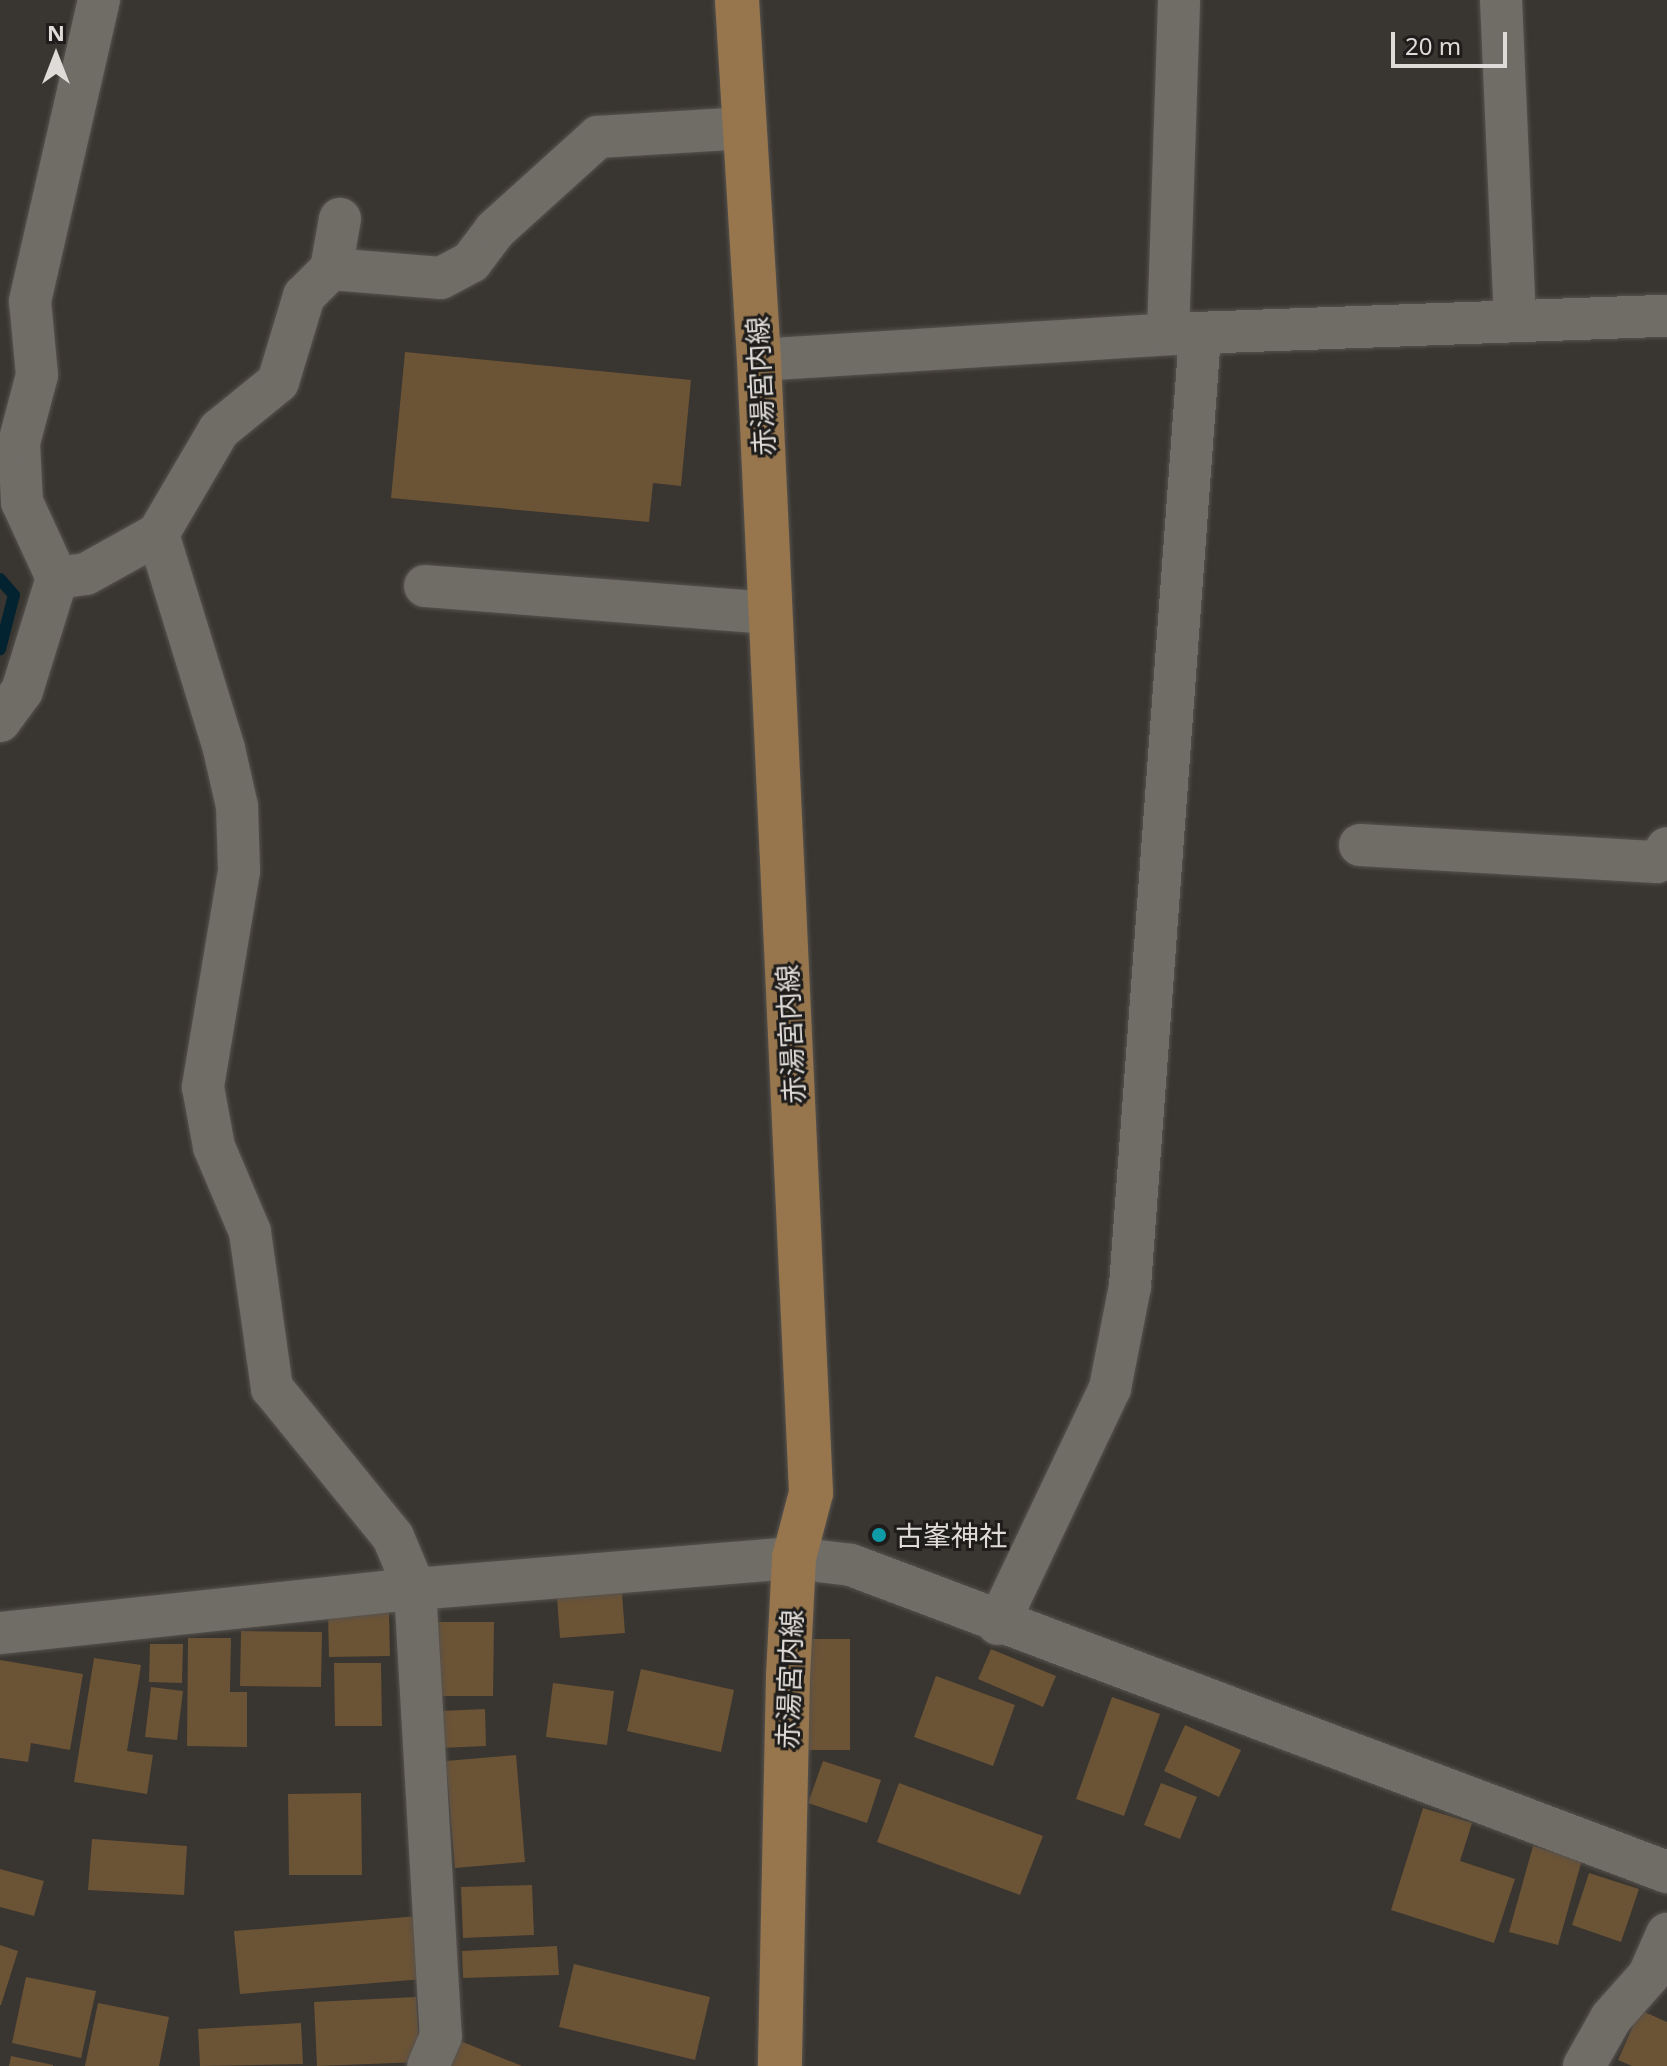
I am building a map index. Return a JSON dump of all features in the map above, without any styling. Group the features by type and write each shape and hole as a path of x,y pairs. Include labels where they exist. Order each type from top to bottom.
{"main road":[{"name":"赤湯宮内線","path":"737,0 759,360 811,1493 794,1558 780,2066"}],"street":[{"path":"0,721 22,691 57,578 22,502 19,443 37,375 30,301 99,0"},
{"path":"998,1624 1110,1388 1130,1286 1184,334 1179,0"},
{"path":"1501,0 1515,321"},
{"path":"331,269 441,278 471,262 495,230 598,137 745,128"},
{"path":"57,578 86,574 158,534 219,430 278,382 304,296 331,269 340,219"},
{"path":"759,360 1184,334 1667,316"},
{"path":"158,534 237,806 239,871 203,1087 214,1147 250,1232 272,1388 393,1537 415,1589 441,2036 428,2066"},
{"path":"425,586 770,613"},
{"path":"1360,845 1657,862 1667,848"},
{"path":"0,1633 415,1589 794,1558 851,1565 998,1624 1667,1872"},
{"path":"1584,2066 1611,2018 1649,1975 1667,1934"}],"building":[{"path":"405,352 691,380 681,486 653,483 649,522 391,498"},
{"path":"622,1593 625,1633 560,1638 557,1598"},
{"path":"389,1613 390,1656 329,1657 328,1615"},
{"path":"434,1622 494,1622 493,1696 433,1696"},
{"path":"241,1631 322,1632 321,1687 240,1686"},
{"path":"188,1638 231,1638 230,1692 247,1692 247,1747 187,1746"},
{"path":"808,1639 850,1639 850,1750 808,1750"},
{"path":"150,1644 183,1644 182,1683 149,1682"},
{"path":"991,1649 1056,1676 1043,1707 978,1679"},
{"path":"94,1658 141,1665 127,1751 153,1755 147,1794 74,1782"},
{"path":"0,1660 83,1674 70,1750 31,1743 28,1762 0,1758"},
{"path":"334,1663 381,1663 382,1726 335,1726"},
{"path":"641,1669 734,1690 721,1752 627,1731"},
{"path":"936,1676 1015,1705 993,1766 914,1737"},
{"path":"553,1683 614,1691 607,1745 546,1737"},
{"path":"151,1687 183,1691 177,1740 145,1737"},
{"path":"1112,1697 1160,1714 1124,1816 1076,1799"},
{"path":"485,1709 486,1746 441,1748 440,1711"},
{"path":"1185,1725 1241,1750 1219,1797 1164,1771"},
{"path":"516,1755 525,1862 455,1868 446,1761"},
{"path":"823,1761 881,1780 867,1823 808,1803"},
{"path":"899,1783 1043,1836 1020,1895 877,1842"},
{"path":"1161,1783 1197,1797 1180,1839 1144,1825"},
{"path":"361,1793 362,1875 289,1875 288,1794"},
{"path":"1423,1808 1472,1823 1460,1861 1515,1879 1494,1943 1391,1910"},
{"path":"92,1839 187,1846 184,1895 88,1890"},
{"path":"1533,1846 1582,1860 1558,1945 1509,1932"},
{"path":"0,1869 44,1881 34,1916 0,1907"},
{"path":"1589,1873 1639,1889 1621,1942 1572,1925"},
{"path":"532,1885 534,1935 463,1938 461,1887"},
{"path":"419,1916 424,1979 240,1994 234,1931"},
{"path":"0,1945 18,1951 1,2005 0,2005"},
{"path":"557,1946 559,1975 463,1978 462,1951"},
{"path":"574,1964 710,1997 695,2060 559,2027"},
{"path":"26,1977 96,1991 81,2058 12,2043"},
{"path":"416,1997 420,2062 317,2066 314,2002"},
{"path":"98,2003 169,2017 159,2066 85,2066"},
{"path":"1640,2010 1667,2022 1667,2066 1632,2066 1618,2060"},
{"path":"301,2023 303,2064 200,2066 198,2029"},
{"path":"458,2040 522,2066 448,2066"},
{"path":"11,2056 53,2065 53,2066 9,2066"}],"waterway":[{"path":"0,579 14,595 0,649"}],"place":[{"name":"古峯神社","path":"879,1535"}]}
